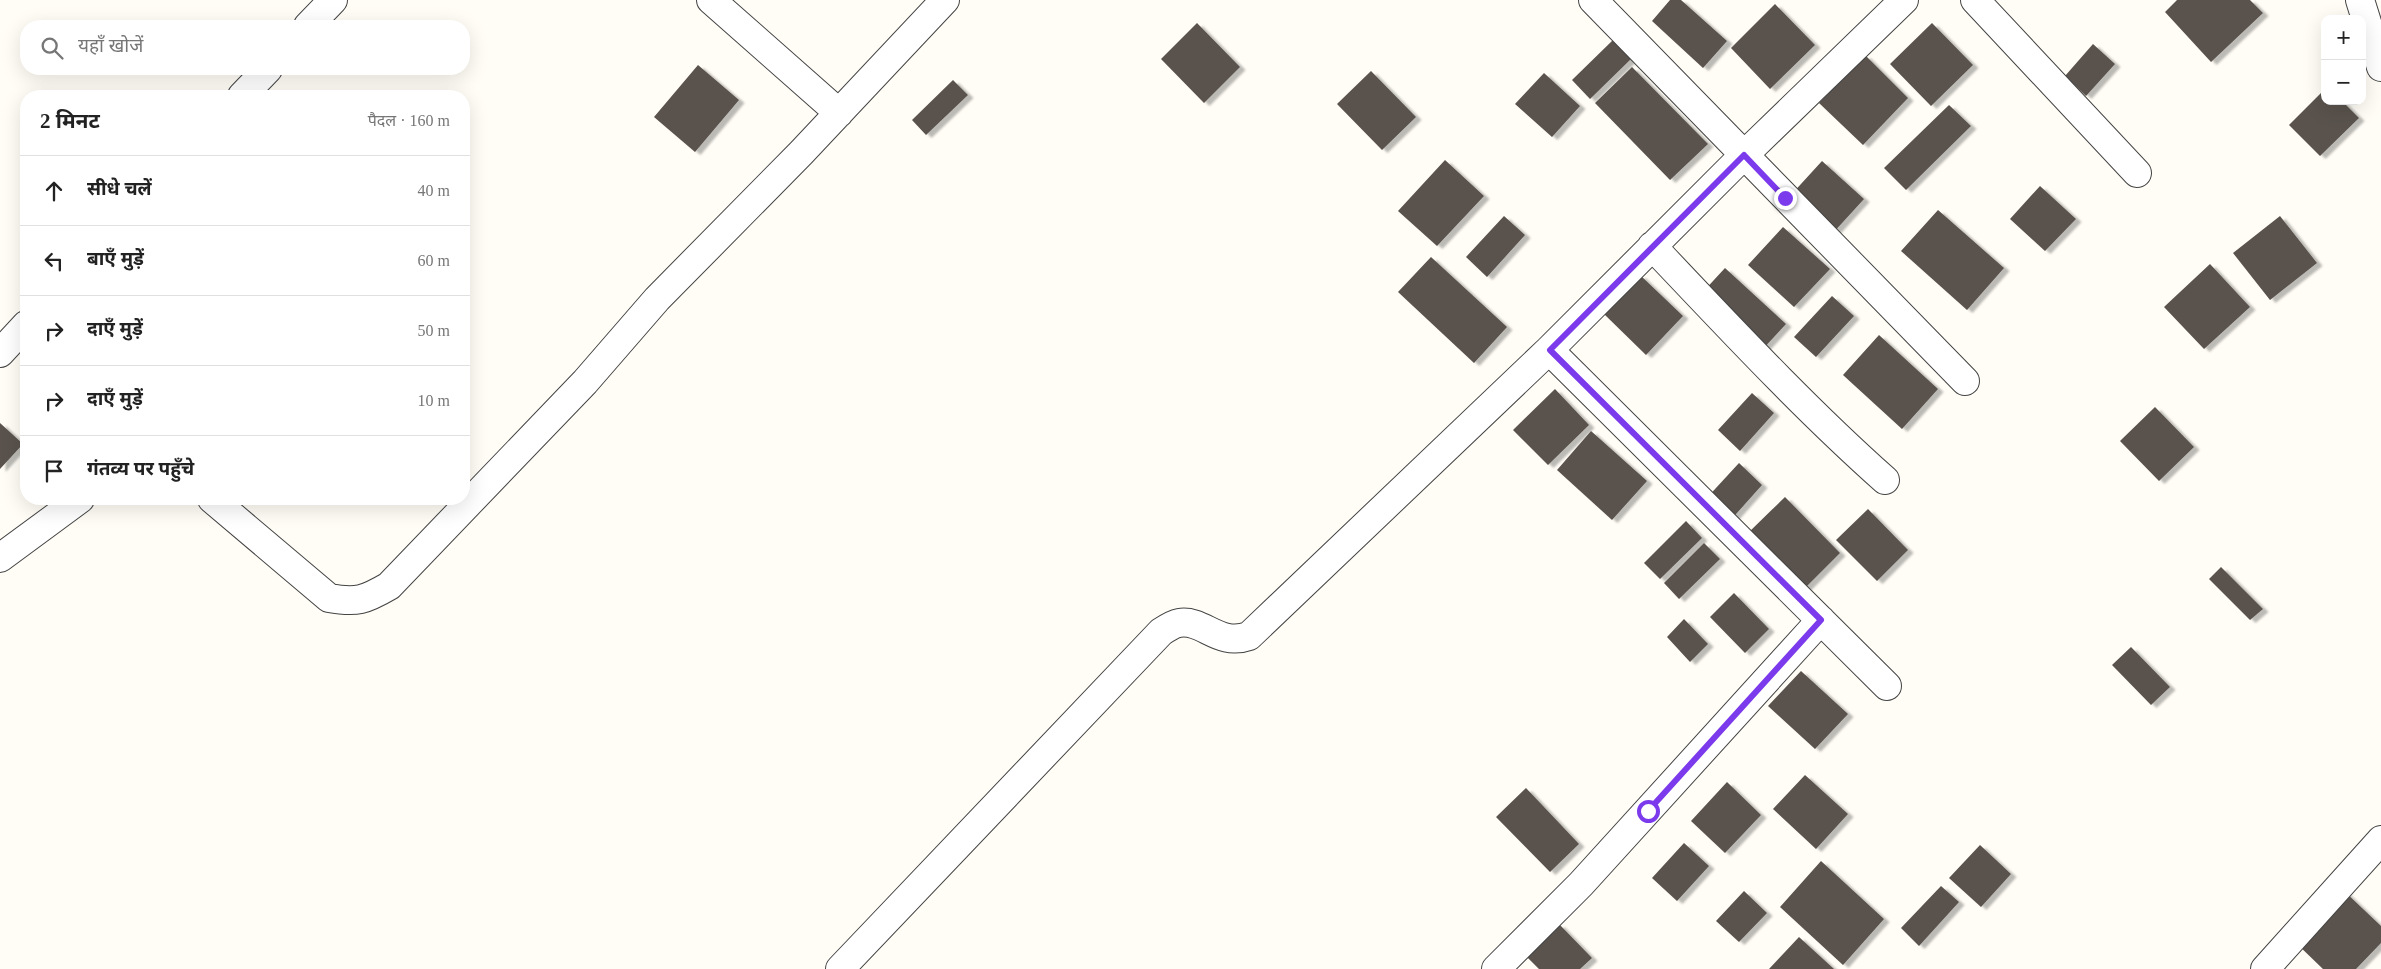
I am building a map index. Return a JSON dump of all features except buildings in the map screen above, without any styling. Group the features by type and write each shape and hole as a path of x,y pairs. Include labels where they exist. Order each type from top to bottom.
{"street":[{"path":"314,20 333,0"},
{"path":"711,0 839,113"},
{"path":"1593,0 1965,381"},
{"path":"840,969 1161,632 1172,625 1184,623 1231,641 1249,636 1550,350 1744,155 1904,0"},
{"path":"1975,0 2137,173"},
{"path":"470,502 585,382 657,299 839,113 930,5"},
{"path":"2370,8 2381,67"},
{"path":"248,90 262,75"},
{"path":"1652,246 1763,363 1837,437 1885,480"},
{"path":"0,353 20,331"},
{"path":"1550,350 1887,686"},
{"path":"0,558 72,505"},
{"path":"219,505 329,598 345,600 366,599 389,586 467,505"},
{"path":"1496,969 1582,884 1821,620"},
{"path":"2265,969 2381,840"}],"route":[{"path":"1648,811 1821,620 1550,350 1744,155 1785,198"}]}
